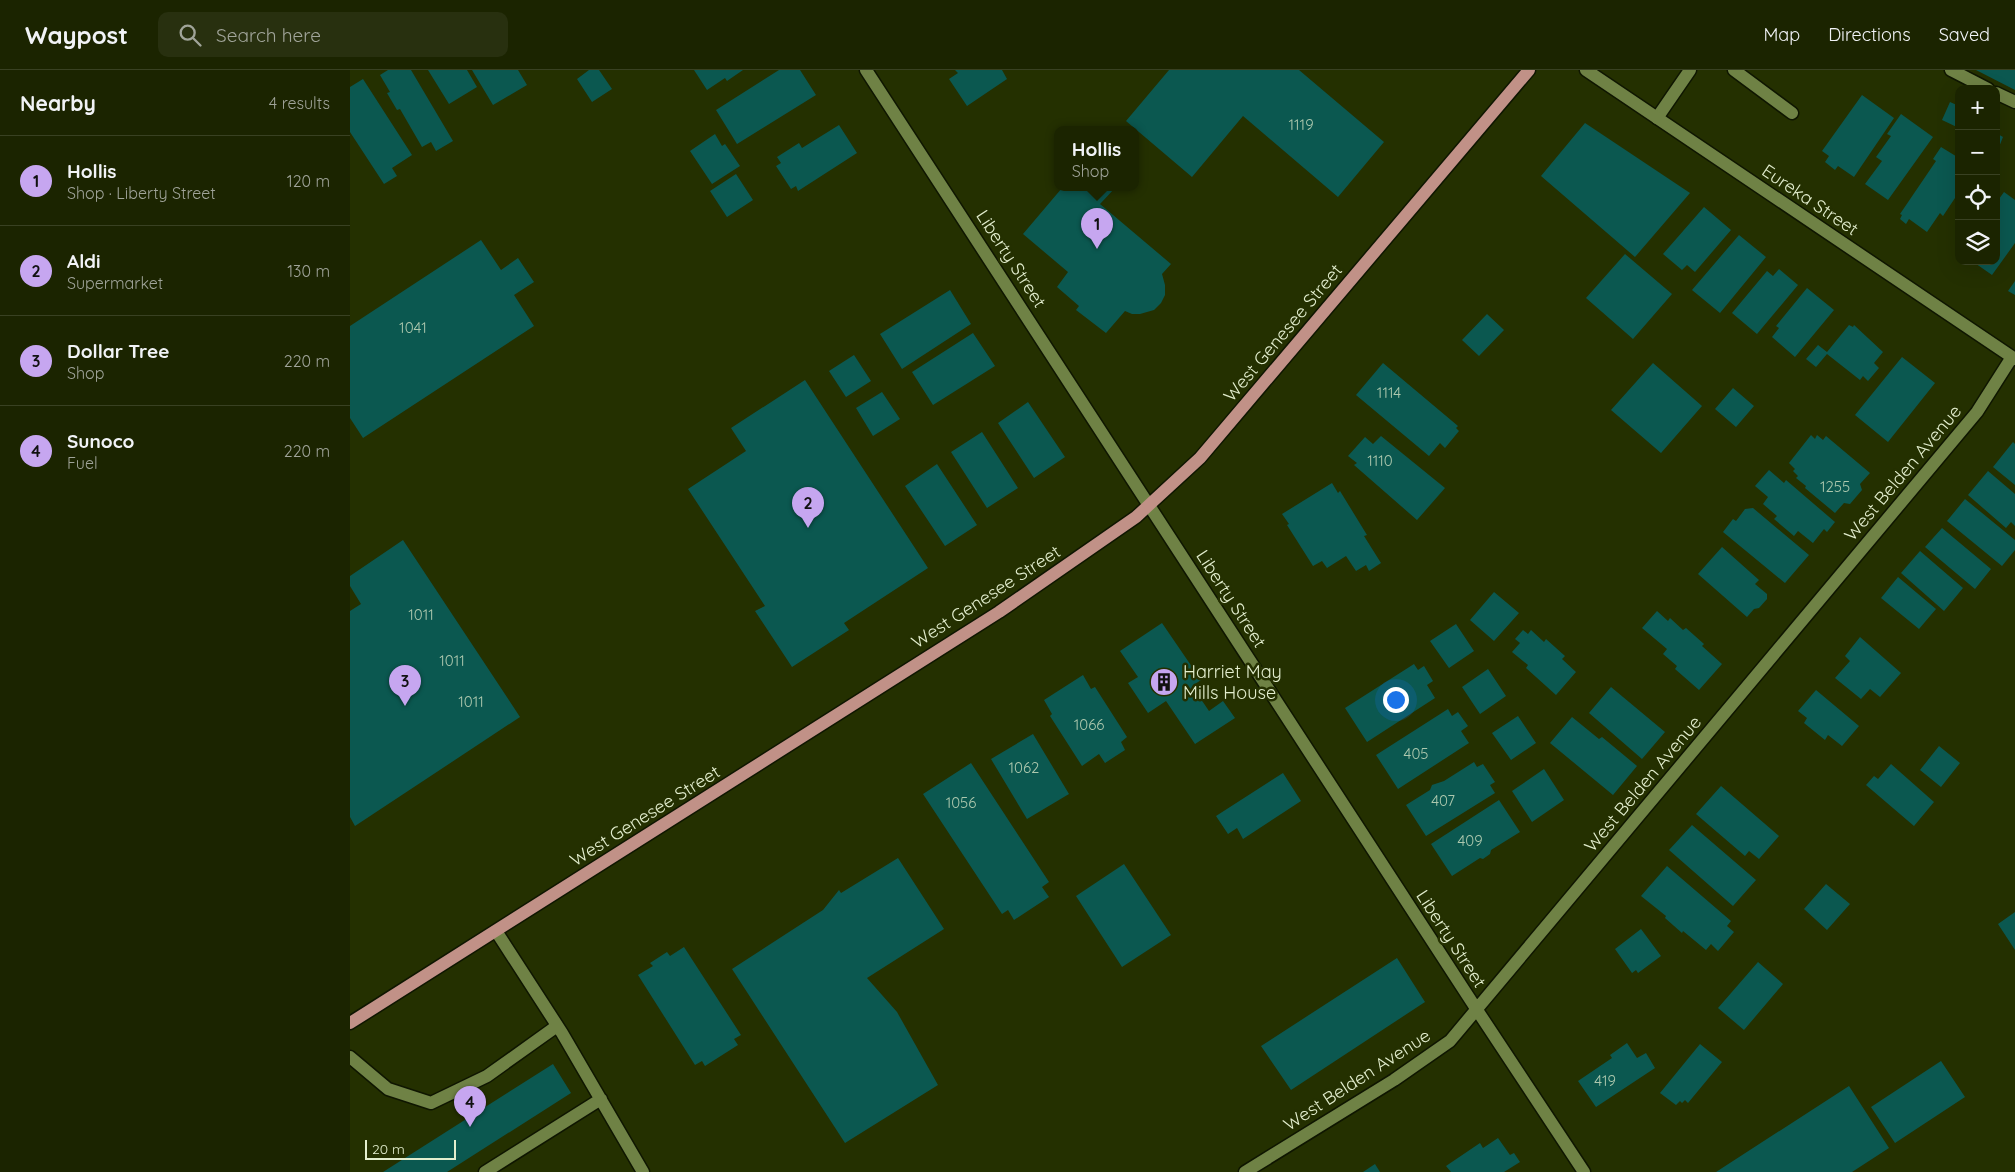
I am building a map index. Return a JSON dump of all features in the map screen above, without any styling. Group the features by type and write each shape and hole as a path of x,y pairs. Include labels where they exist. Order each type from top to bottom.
{"main road":[{"name":"West Genesee Street","path":"350,1022 999,612 1136,517 1200,458 1529,70"}],"street":[{"name":"Liberty Street","path":"866,70 1584,1172"},
{"name":"Eureka Street","path":"1586,70 2014,358"},
{"path":"1656,118 1690,70"},
{"path":"1734,70 1792,113"},
{"path":"1952,70 1980,85"},
{"path":"2000,95 2015,102"},
{"name":"West Belden Avenue","path":"1245,1172 1394,1080 1450,1041 1977,412 2014,358"},
{"path":"496,931 557,1026 643,1172"},
{"path":"350,1057 388,1089 431,1103 486,1076 557,1026"},
{"path":"485,1172 601,1099"}],"building":[{"path":"388,70 411,70 453,141 436,151 431,142 422,147 400,109 397,110 387,93 390,92 380,75"},
{"path":"428,70 467,70 477,87 449,104"},
{"path":"472,70 518,70 527,85 493,105"},
{"path":"589,70 599,70 612,89 592,102 577,79"},
{"path":"694,70 743,70 727,81 725,78 707,90"},
{"path":"779,70 800,70 816,95 737,144 716,110"},
{"path":"955,70 1002,70 1007,79 967,106 949,79 958,73"},
{"path":"1169,70 1299,70 1384,142 1338,197 1243,116 1192,177 1139,132 1139,126 1132,126 1126,121"},
{"path":"1976,70 2015,70 2015,90"},
{"path":"363,79 412,155 392,168 397,176 384,184 350,132 350,87"},
{"path":"1862,95 1894,118 1854,177 1838,166 1835,170 1825,162 1829,156 1822,151"},
{"path":"1950,102 1955,104 1955,126 1942,120"},
{"path":"1901,114 1933,137 1888,200 1865,184 1882,161 1876,157 1891,136 1887,134"},
{"path":"1585,123 1690,193 1635,257 1541,176"},
{"path":"839,125 857,153 798,191 796,186 791,189 776,166 781,163 777,157 799,143 802,148"},
{"path":"715,134 722,146 725,144 740,166 712,184 690,151"},
{"path":"1941,147 1955,156 1955,198 1943,216 1940,213 1927,232 1909,219 1906,224 1900,219 1902,215 1900,214 1936,161 1933,159"},
{"path":"736,174 753,200 727,217 710,191"},
{"path":"1059,191 1112,191 1100,204 1171,264 1162,274 1165,295 1161,303 1154,310 1140,314 1132,314 1125,311 1106,333 1076,310 1079,306 1057,287 1068,272 1023,234"},
{"path":"2004,192 2015,200 2015,243 2000,264 2000,220 2000,198"},
{"path":"1704,207 1731,230 1695,272 1687,265 1682,270 1663,254"},
{"path":"1739,235 1766,257 1720,313 1692,290"},
{"path":"481,240 501,270 518,258 534,282 514,295 534,326 363,438 350,418 350,326"},
{"path":"1625,254 1672,294 1633,339 1586,298"},
{"path":"1978,265 1999,265 1992,275"},
{"path":"1779,269 1798,285 1757,334 1732,313 1767,271 1773,276"},
{"path":"2015,281 2015,295 2008,291"},
{"path":"1807,288 1834,310 1795,357 1772,337 1779,328 1776,326"},
{"path":"950,290 971,324 902,369 880,334"},
{"path":"1487,314 1504,330 1479,356 1462,340"},
{"path":"1849,325 1853,327 1854,325 1883,352 1874,363 1879,368 1868,381 1863,376 1860,380 1827,354 1816,367 1806,359 1818,345 1827,352"},
{"path":"973,333 995,366 933,405 912,372"},
{"path":"854,355 871,381 846,397 829,371"},
{"path":"1902,357 1935,383 1888,442 1855,415"},
{"path":"1383,363 1458,426 1456,428 1459,431 1445,448 1440,443 1429,456 1356,395"},
{"path":"1653,363 1702,406 1661,453 1611,410"},
{"path":"805,380 928,568 844,623 849,630 792,667 755,611 765,606 688,489 746,451 731,428"},
{"path":"1733,388 1754,406 1736,427 1715,409"},
{"path":"882,392 900,419 873,436 856,408"},
{"path":"1028,402 1065,457 1034,478 998,423"},
{"path":"982,432 1018,488 987,508 951,452"},
{"path":"1811,435 1815,439 1817,435 1823,440 1826,436 1870,473 1860,484 1862,490 1850,504 1844,503 1835,513 1805,488 1806,486 1796,478 1798,476 1793,471 1795,469 1789,463"},
{"path":"1381,436 1445,488 1417,520 1354,465 1357,463 1348,456 1365,437 1373,444"},
{"path":"2013,442 2015,444 2015,485 1993,467"},
{"path":"937,464 977,525 945,546 905,486"},
{"path":"1769,470 1784,483 1786,480 1835,522 1827,532 1824,529 1813,543 1798,531 1794,536 1774,519 1777,516 1763,504 1768,497 1755,486"},
{"path":"1988,471 2015,494 2015,526 2011,522 2006,528 1968,495"},
{"path":"1332,483 1338,493 1340,491 1367,535 1364,536 1381,563 1369,571 1366,565 1356,571 1346,556 1327,568 1322,561 1313,566 1282,514"},
{"path":"1965,499 2015,540 2015,550 2002,566 1947,521"},
{"path":"1753,508 1809,555 1785,583 1723,532 1733,519 1736,521 1745,509"},
{"path":"1942,528 1991,569 1975,589 1925,547"},
{"path":"403,540 520,717 355,826 350,817 350,611 361,604 350,586 350,576"},
{"path":"1722,547 1759,580 1755,584 1767,594 1767,599 1747,617 1698,574"},
{"path":"1920,551 1963,588 1944,611 1901,573"},
{"path":"1898,577 1936,609 1919,629 1881,598"},
{"path":"1494,592 1519,613 1494,641 1470,620"},
{"path":"1657,611 1668,621 1670,618 1683,630 1686,628 1722,664 1699,690 1675,669 1677,666 1663,654 1667,649 1642,628"},
{"name":"Harriet May Mills House","path":"1162,623 1201,680 1192,686 1209,711 1223,701 1235,718 1195,744 1166,701 1148,713 1128,683 1138,677 1120,651"},
{"path":"1456,624 1474,651 1449,668 1430,641"},
{"path":"1523,630 1528,634 1531,630 1544,642 1546,639 1565,656 1562,659 1576,672 1556,695 1526,668 1528,665 1512,652 1520,643 1515,639"},
{"path":"1860,637 1901,673 1880,697 1870,689 1861,699 1835,678 1850,661 1845,656"},
{"path":"1414,664 1418,670 1424,666 1433,681 1427,685 1435,698 1367,742 1345,708"},
{"path":"1488,669 1506,696 1480,714 1462,687"},
{"path":"1083,675 1091,689 1095,687 1127,737 1121,742 1125,750 1105,763 1099,754 1082,766 1050,716 1052,714 1044,700"},
{"path":"1611,687 1665,732 1642,759 1589,713"},
{"path":"1816,690 1859,726 1842,746 1828,735 1825,740 1804,723 1807,718 1798,711"},
{"path":"1448,709 1452,716 1458,712 1468,726 1461,731 1469,743 1398,789 1376,755"},
{"path":"1518,716 1536,743 1511,760 1492,733"},
{"path":"1572,717 1599,739 1602,737 1637,766 1613,795 1550,743"},
{"path":"1033,734 1069,794 1027,819 991,759"},
{"path":"1939,746 1960,763 1941,787 1920,770"},
{"path":"1474,762 1477,767 1483,764 1495,782 1490,785 1495,793 1426,836 1406,805 1430,790 1432,785 1444,781"},
{"path":"971,763 1049,882 1042,887 1049,897 1014,920 1008,910 1002,914 923,794"},
{"path":"1891,764 1934,802 1914,826 1866,785 1874,776 1878,779"},
{"path":"1544,769 1564,800 1532,822 1512,791"},
{"path":"1283,773 1301,801 1243,839 1237,828 1228,834 1216,816"},
{"path":"1721,786 1779,836 1759,859 1749,851 1745,856 1696,814"},
{"path":"1499,800 1520,832 1491,850 1490,854 1483,859 1480,858 1452,876 1431,844"},
{"path":"1692,825 1756,880 1733,906 1669,850"},
{"path":"898,858 944,929 867,978 897,1012 938,1085 845,1143 732,969 823,910 839,890 841,893"},
{"path":"1124,864 1171,935 1122,967 1076,896"},
{"path":"1667,866 1731,921 1727,926 1734,932 1718,951 1711,944 1706,950 1683,931 1682,933 1665,918 1666,916 1641,896"},
{"path":"1826,884 1850,904 1827,930 1804,909"},
{"path":"2015,912 2015,950 1998,924"},
{"path":"1641,929 1661,956 1638,973 1636,970 1632,973 1615,949"},
{"path":"684,947 741,1035 734,1039 738,1045 705,1066 702,1061 695,1065 638,975 653,966 650,963 667,952 670,956"},
{"path":"1397,958 1425,1002 1291,1090 1261,1046"},
{"path":"1758,962 1783,984 1744,1030 1718,1008"},
{"path":"1627,1043 1637,1058 1646,1053 1655,1068 1596,1107 1578,1081 1612,1058 1610,1055"},
{"path":"1700,1044 1722,1062 1688,1103 1685,1100 1682,1103 1680,1101 1676,1105 1660,1093"},
{"path":"1941,1061 1965,1097 1895,1143 1871,1107"},
{"path":"553,1064 571,1093 447,1172 383,1172"},
{"path":"1849,1086 1889,1148 1852,1172 1716,1172"},
{"path":"1498,1138 1510,1155 1514,1153 1520,1162 1504,1172 1451,1172 1446,1166 1480,1143 1483,1148"},
{"path":"1375,1164 1380,1172 1363,1172"}],"place":[{"name":"Hollis","path":"1097,249"},
{"name":"Aldi","path":"808,528"},
{"name":"Harriet May Mills House","path":"1164,682"},
{"name":"Dollar Tree","path":"405,706"},
{"name":"Sunoco","path":"470,1127"}]}
